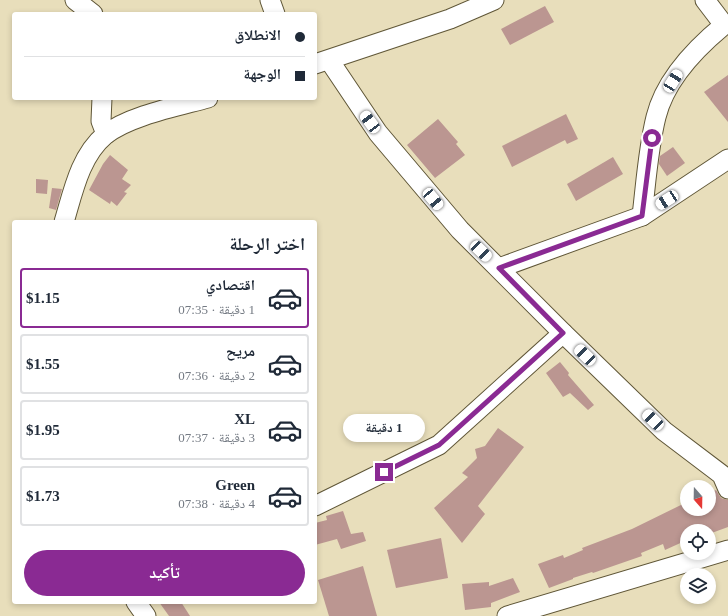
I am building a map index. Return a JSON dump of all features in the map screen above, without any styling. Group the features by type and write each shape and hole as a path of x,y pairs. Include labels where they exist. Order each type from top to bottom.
{"street":[{"path":"75,0 90,12"},
{"path":"270,0 275,12"},
{"path":"494,0 450,19 322,62 392,150 460,230 664,431 722,475 728,489"},
{"path":"642,216 652,138 659,107 673,81 689,57 726,25 705,0"},
{"path":"102,100 101,121 106,134"},
{"path":"65,220 76,181 83,166 98,142 106,134 142,117 201,100"},
{"path":"499,268 642,216 728,159"},
{"path":"317,505 439,445 563,333"},
{"path":"507,616 728,550"},
{"path":"137,604 146,616"}],"building":[{"path":"545,6 554,22 510,45 501,29"},
{"path":"728,75 728,122 704,92"},
{"path":"566,114 578,139 567,144 565,140 512,167 502,146"},
{"path":"438,119 458,142 456,144 465,155 435,178 407,145"},
{"path":"673,147 685,163 667,176 659,164 660,156"},
{"path":"110,155 128,170 122,179 131,185 124,192 127,193 117,206 111,201 110,204 89,190 103,164"},
{"path":"613,157 623,174 576,201 567,184"},
{"path":"36,179 48,180 47,194 36,193"},
{"path":"52,188 62,189 56,210 49,208"},
{"path":"560,362 569,373 568,375 594,405 588,410 570,393 563,397 546,373"},
{"path":"498,428 524,447 478,506 485,514 462,543 434,508 468,477 462,473 477,458 475,449 485,446"},
{"path":"716,490 721,498 728,500 728,527 716,531 716,524 680,524 680,543 665,550 663,544 641,553 642,556 593,573 592,572 573,578 549,588 538,564 563,555 564,558 583,550 582,548 632,529 680,505 680,516 716,516"},
{"path":"343,511 351,534 363,532 366,541 341,549 337,539 317,544 317,522 327,520 326,516"},
{"path":"441,538 448,578 396,588 387,550"},
{"path":"363,566 377,616 329,616 318,580"},
{"path":"513,578 520,592 491,603 491,607 465,610 462,584 489,582 489,586"},
{"path":"160,604 182,604 190,616 169,616"}],"route":[{"path":"384,472 439,445 563,333 499,268 642,216 652,138"}]}
